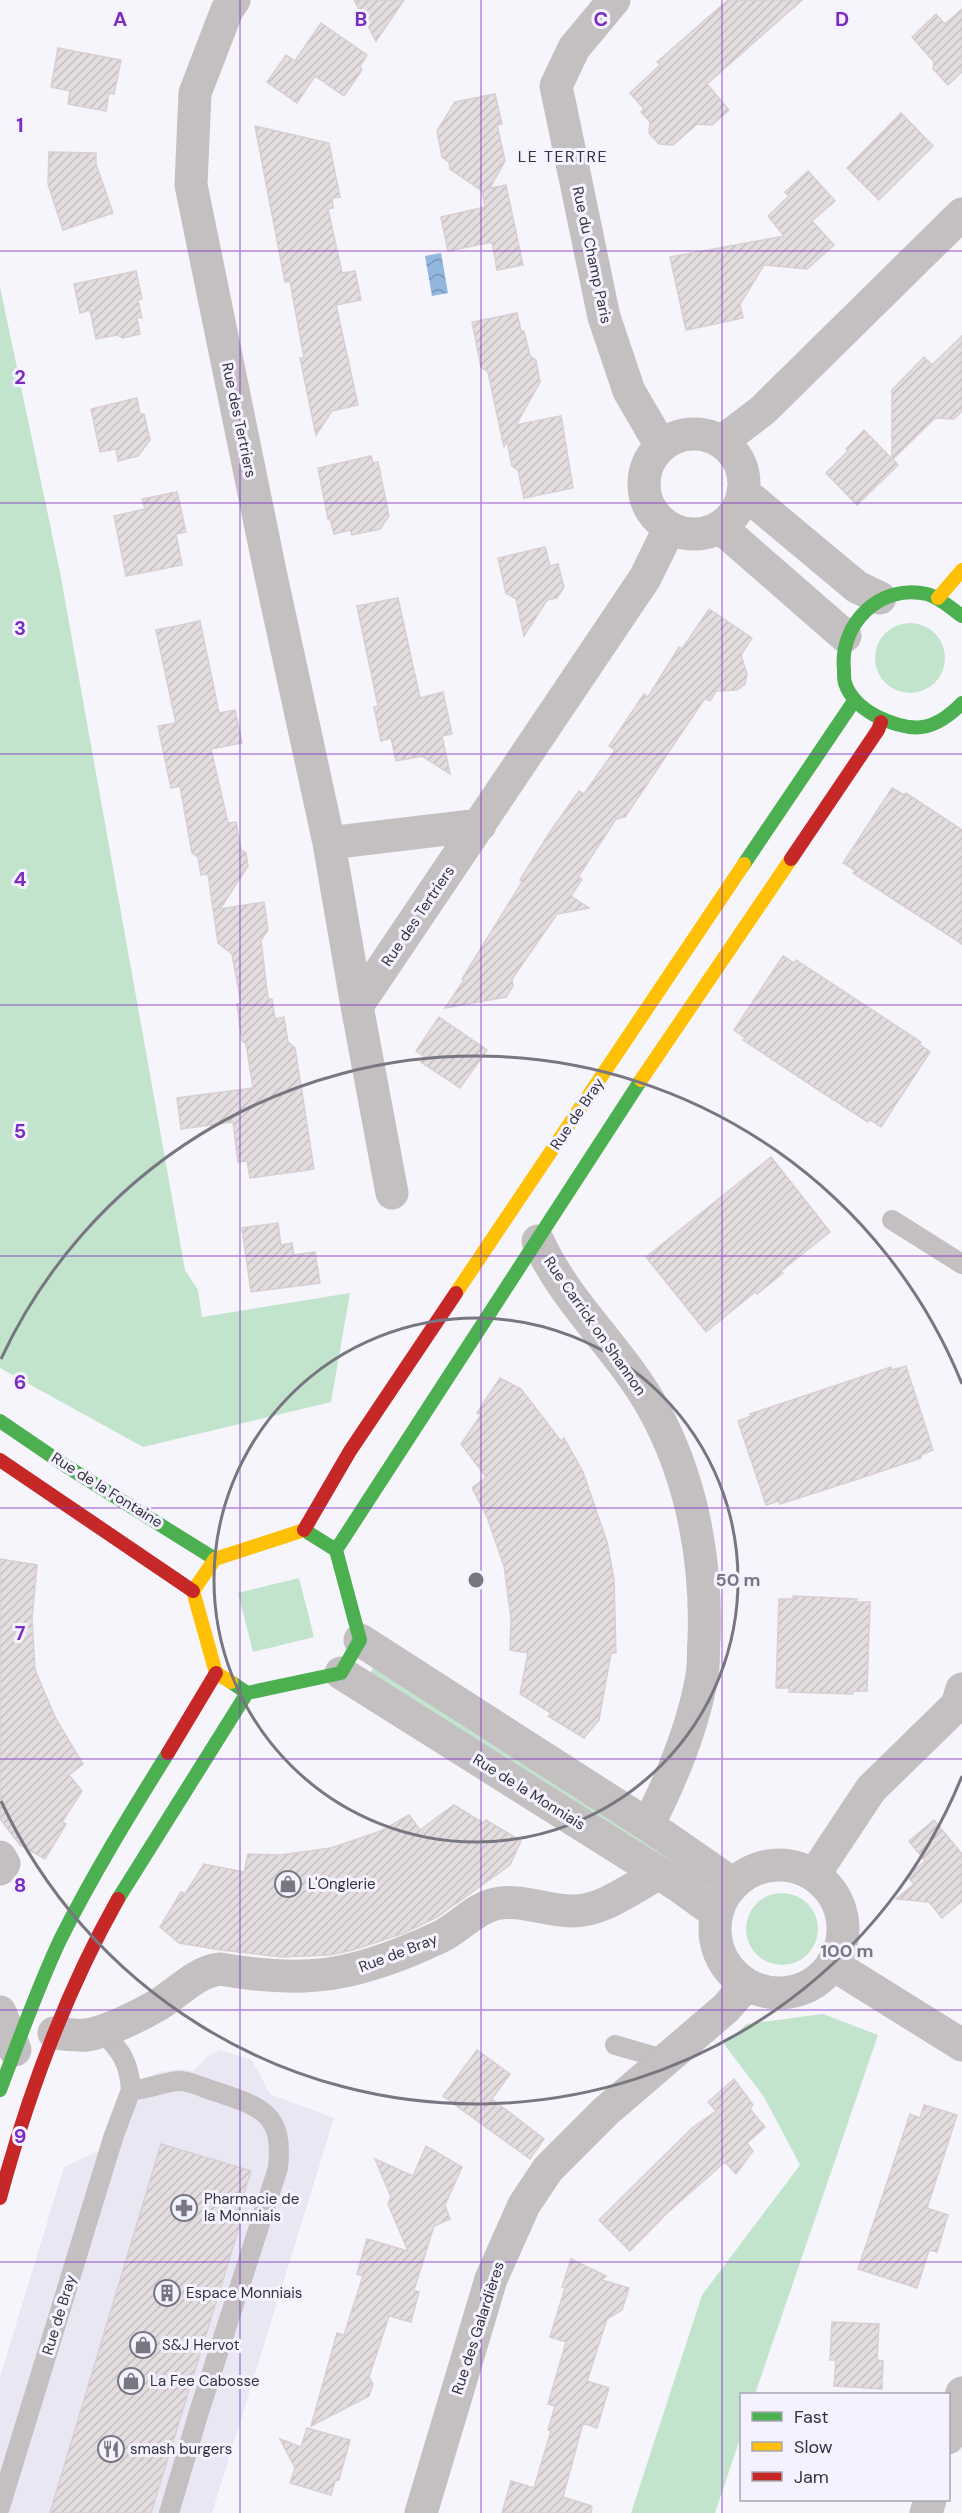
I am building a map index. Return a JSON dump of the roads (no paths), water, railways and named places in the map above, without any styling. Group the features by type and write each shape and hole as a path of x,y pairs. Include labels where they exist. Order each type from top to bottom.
{"street":[{"name":"Rue des Tertriers","path":"234,0 227,10 195,93 191,185 266,552 329,843 392,1193"},
{"name":"Rue du Champ Paris","path":"614,0 574,48 556,86 604,316 629,391 661,446"},
{"path":"721,442 763,410 962,214"},
{"path":"691,434 707,435 721,442 740,464 744,477 744,492 740,506 720,527 703,534 686,534 669,529 657,519 648,506 643,492 644,474 650,459 661,446 675,438 691,434"},
{"path":"744,492 857,587 880,598"},
{"path":"720,527 845,636"},
{"name":"Rue des Tertriers","path":"357,1006 645,578 669,529"},
{"path":"938,598 962,570"},
{"path":"961,704 944,719 923,727 902,728 881,722 866,713 854,701 844,681 841,659 845,636 859,614 880,598 899,592 918,592 938,598 962,616"},
{"name":"Rue de Bray","path":"304,1530 350,1451 854,701"},
{"path":"336,1550 664,1045 878,730 881,722"},
{"path":"329,843 480,825"},
{"name":"Rue Carrick on Shannon","path":"538,1241 547,1260 583,1311 619,1355 653,1409 675,1457 690,1498 705,1605 702,1675 679,1760 648,1825"},
{"name":"Rue de la Fontaine","path":"0,1421 66,1466 214,1558"},
{"path":"0,1460 193,1591 216,1672 247,1693 341,1674 360,1640"},
{"path":"193,1591 214,1558 304,1530 336,1550 360,1640 648,1825 733,1884"},
{"path":"0,2090 42,1981 69,1923 216,1672"},
{"name":"Rue de la Monniais","path":"341,1674 716,1913"},
{"path":"814,1875 871,1789 957,1705 962,1689"},
{"path":"0,2198 12,2152 74,1984 124,1887 247,1693"},
{"path":"0,1857 4,1864 0,1869"},
{"path":"771,1865 794,1866 814,1875 832,1892 842,1916 842,1941 832,1964 816,1982 793,1992 769,1993 746,1985 730,1972 719,1954 715,1934 716,1913 722,1898 733,1884 750,1871 771,1865"},
{"name":"Rue de Bray","path":"54,2033 87,2035 101,2030 156,2007 200,1975 211,1970 220,1969 284,1977 317,1977 347,1972 400,1956 446,1934 493,1904 506,1902 571,1911 585,1910 620,1895 658,1874"},
{"path":"832,1964 962,2045"},
{"name":"Rue des Galardières","path":"421,2513 491,2279 524,2205 548,2169 606,2111 726,2008 746,1985"},
{"path":"0,2012 15,2050"},
{"path":"950,2432 962,2393"}],"lane":[{"path":"892,1220 962,1264"},
{"path":"101,2030 125,2057 131,2090 146,2090 163,2084 183,2081 250,2103 267,2114 277,2130 280,2147 278,2168 198,2415 169,2513"},
{"path":"615,2045 667,2060"},
{"name":"Rue de Bray","path":"0,2507 114,2135 131,2090"}],"water":[{"path":"441,253 448,293 432,296 425,256"}],"place":[{"name":"L'Onglerie","path":"288,1884"},
{"name":"Pharmacie de la Monniais","path":"184,2208"},
{"name":"Espace Monniais","path":"167,2293"},
{"name":"S&J Hervot","path":"143,2345"},
{"name":"La Fee Cabosse","path":"131,2381"},
{"name":"smash burgers","path":"111,2449"}],"district":[{"name":"LE TERTRE","path":"563,156"}]}
